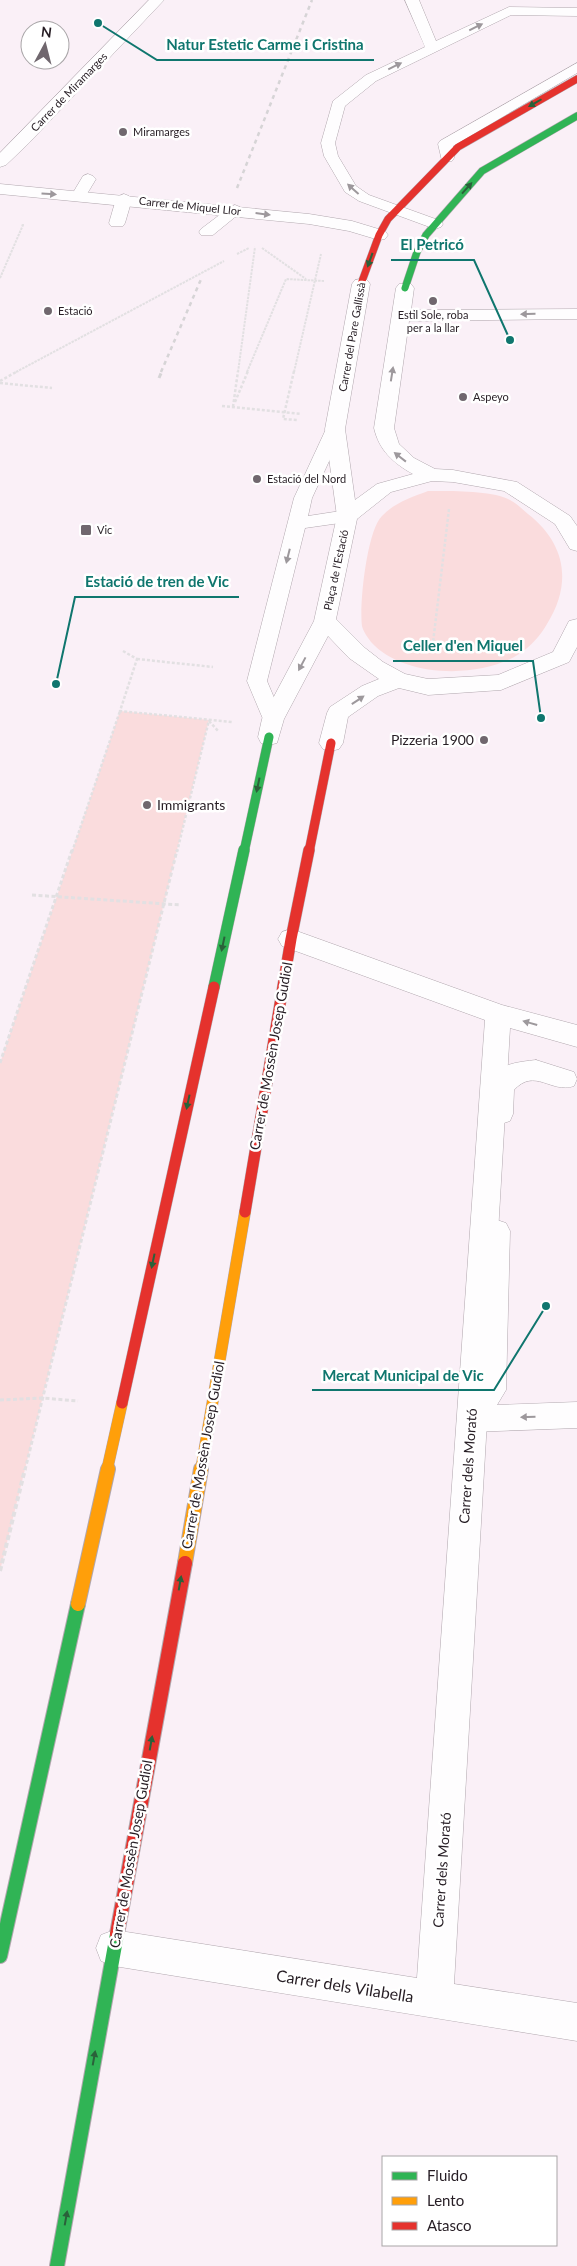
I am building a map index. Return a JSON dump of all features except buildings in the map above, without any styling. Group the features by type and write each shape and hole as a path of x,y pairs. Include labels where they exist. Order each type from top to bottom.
{"street":[{"name":"Carrer de Miramarges","path":"4,154 157,0"},
{"name":"Carrer del Pare Gallissà","path":"347,516 335,429 361,284 378,235 396,210 448,158 467,142 577,79"},
{"path":"431,475 396,454 385,438 384,428 405,288 420,244 435,224 482,171 577,116"},
{"name":"Carrer de Miquel Llor","path":"0,189 235,210 337,223 360,228 378,235"},
{"path":"400,316 577,314"},
{"name":"Plaça de l'Estació","path":"577,544 563,520 510,486 453,476 431,475 384,488 347,516 325,621 375,668 398,680 428,687 501,682 561,657 577,626"},
{"path":"0,1956 271,728 325,621"},
{"name":"Carrer de Mossèn Josep Gudiol","path":"57,2266 211,1417 291,939 331,743 338,713 370,691 398,680"},
{"path":"291,939 498,1014 577,1036"},
{"name":"Carrer dels Morató","path":"434,2000 498,1014"},
{"name":"Carrer dels Vilabella","path":"114,1948 577,2022"}],"lane":[{"path":"412,0 432,48"},
{"path":"435,224 364,198 350,189 331,156 328,143 338,104 371,78 508,11 577,12"},
{"path":"448,158 445,144 577,67"},
{"path":"79,196 88,179"},
{"path":"117,223 124,199"},
{"path":"207,232 235,210"},
{"path":"271,728 257,681 303,498 335,429"},
{"path":"296,524 347,516"},
{"path":"472,1419 492,1390 502,1087 515,1072 536,1070 566,1079"},
{"path":"472,1419 577,1415"}],"path":[{"path":"0,278 23,225 15,224"},
{"path":"256,244 308,280"},
{"path":"0,382 256,244"},
{"path":"233,407 256,244"},
{"path":"298,420 283,419 322,248"},
{"path":"233,407 286,279 332,282"},
{"path":"0,382 52,388"},
{"path":"222,406 299,414"},
{"path":"428,687 453,476"},
{"path":"123,651 137,659 213,667"},
{"path":"0,1063 137,659"},
{"path":"120,711 222,721"},
{"path":"209,720 219,732"},
{"path":"0,1571 209,720"},
{"path":"32,895 181,905"}],"shaded area":[{"path":"428,491 493,494 510,500 541,525 557,550 562,578 555,608 535,640 519,654 503,662 484,668 464,671 422,668 402,663 385,654 371,642 363,630 361,616 365,568 372,536 377,524 382,516 392,507"},
{"path":"120,711 209,720 0,1571 0,1063"}],"railway":[{"path":"237,188 312,0"},
{"path":"161,372 202,277"},
{"path":"159,378 162,371"}],"traffic: fast":[{"path":"405,288 417,252 426,235 482,171 577,116"},
{"path":"214,987 269,737"},
{"path":"0,1956 78,1604"},
{"path":"57,2266 117,1934"}],"traffic: slow":[{"path":"185,1563 245,1212"},
{"path":"78,1604 122,1403"}],"traffic: jam":[{"path":"361,284 379,235 388,219 458,147 577,79"},
{"path":"245,1212 291,939 331,743"},
{"path":"122,1403 214,987"},
{"path":"117,1934 185,1563"}],"place":[{"name":"Natur Estetic Carme i Cristina","path":"98,23"},
{"name":"Miramarges","path":"123,132"},
{"name":"Estil Sole, roba per a la llar","path":"433,301"},
{"name":"Estació","path":"48,311"},
{"name":"El Petricó","path":"510,340"},
{"name":"Aspeyo","path":"463,397"},
{"name":"Estació del Nord","path":"257,479"},
{"name":"Vic","path":"86,530"},
{"name":"Estació de tren de Vic","path":"56,684"},
{"name":"Celler d'en Miquel","path":"541,718"},
{"name":"Pizzeria 1900","path":"484,740"},
{"name":"Immigrants","path":"147,805"},
{"name":"Mercat Municipal de Vic","path":"546,1306"}]}
